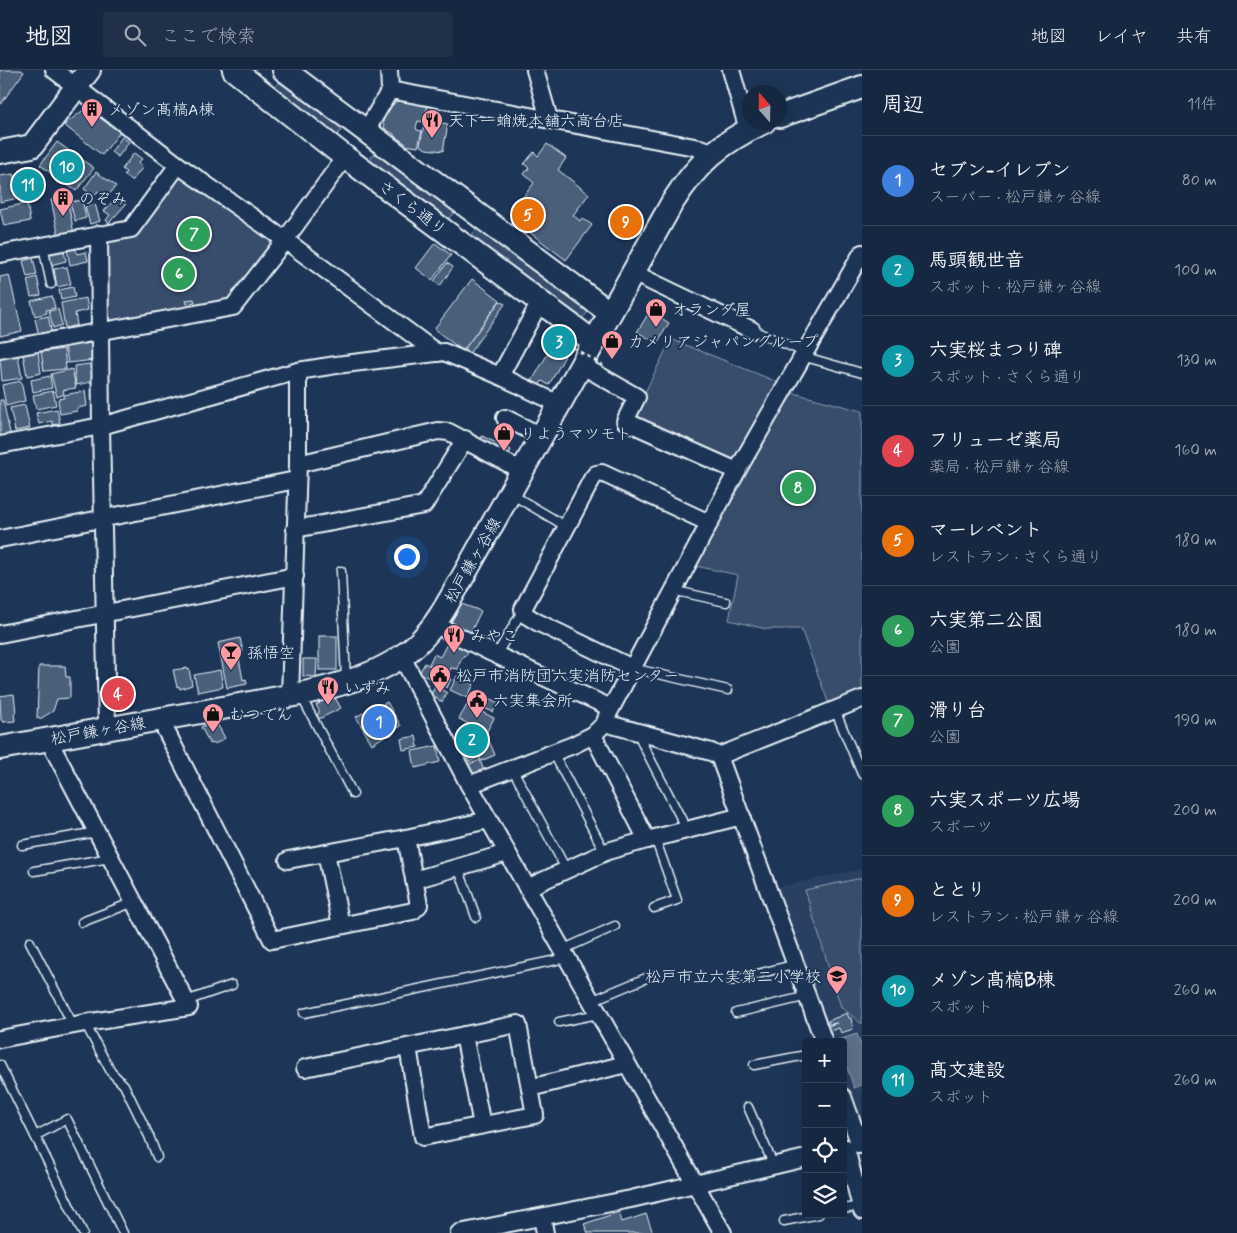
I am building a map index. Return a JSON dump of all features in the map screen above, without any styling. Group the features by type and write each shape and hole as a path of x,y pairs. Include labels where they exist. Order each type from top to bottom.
{"main road":[{"name":"さくら通り","path":"234,70 345,156 594,342"},
{"name":"さくら通り","path":"284,70 610,313"},
{"path":"0,152 32,146 82,78"},
{"path":"787,114 862,87"},
{"name":"松戸鎌ヶ谷線","path":"0,748 295,695 346,682 402,657 419,642 434,624 465,573 559,404 575,356 594,342 681,188 700,164 713,152 729,140 748,130"}],"street":[{"path":"54,70 82,78 178,165 437,352"},
{"path":"366,131 390,90 389,70"},
{"path":"535,70 549,119"},
{"path":"731,70 742,95"},
{"path":"390,90 713,152"},
{"path":"0,350 233,307 345,156"},
{"path":"0,254 131,229 178,165"},
{"path":"100,234 101,426 107,728"},
{"path":"469,785 593,736 608,716 672,590 736,471 862,253"},
{"path":"633,273 752,330"},
{"path":"500,376 540,302"},
{"path":"0,445 101,426 298,371 336,364 437,352 444,352 559,404"},
{"path":"575,356 638,397 625,421 736,471"},
{"path":"295,695 295,529 298,371"},
{"path":"505,418 541,436"},
{"path":"0,539 104,519 297,472 438,431 449,432 465,439 522,471"},
{"path":"295,529 424,505 465,439"},
{"path":"632,668 524,614 523,609 592,479 596,474 602,472 709,523"},
{"path":"0,634 295,576"},
{"path":"434,624 497,654 638,732 711,752 719,756 823,1038"},
{"path":"402,657 488,820 723,1233"},
{"path":"719,756 862,699"},
{"path":"160,719 272,940 414,912 419,905 406,838"},
{"path":"593,736 651,839"},
{"path":"0,1038 189,1007 48,739"},
{"path":"527,888 605,853 651,839 742,816"},
{"path":"288,860 406,838 488,820"},
{"path":"326,853 341,925"},
{"path":"414,880 507,853"},
{"path":"306,1068 408,1046 518,1024 535,1115 423,1137 408,1046"},
{"path":"464,1035 482,1125"},
{"path":"530,1088 626,1064"},
{"path":"847,1117 861,1208"},
{"path":"459,1233 544,1225 802,1159"}],"lane":[{"path":"43,246 51,284"},
{"path":"752,330 803,354 862,373"},
{"path":"509,494 567,527"},
{"path":"341,571 346,682"},
{"path":"672,590 726,602"},
{"path":"497,654 523,609"},
{"path":"632,668 728,690"},
{"path":"295,695 353,794"},
{"path":"835,710 862,774"},
{"path":"638,732 687,830"},
{"path":"553,752 605,853"},
{"path":"512,768 566,869"},
{"path":"22,845 97,832"},
{"path":"651,839 677,900 654,908"},
{"path":"34,871 110,858"},
{"path":"458,867 476,917"},
{"path":"82,922 134,902"},
{"path":"304,1013 564,954 615,926"},
{"path":"30,942 79,1024 111,1072 124,1085 150,1136 157,1157"},
{"path":"731,981 796,964"},
{"path":"559,1022 594,1008 651,976"},
{"path":"186,1000 232,985"},
{"path":"736,1013 808,996"},
{"path":"754,1065 802,1056"},
{"path":"0,1065 83,1233"},
{"path":"748,1107 774,1166"},
{"path":"35,1136 67,1119 123,1233"},
{"path":"847,1209 861,1208"},
{"path":"784,1222 802,1218"}],"path":[{"path":"558,342 575,356"},
{"path":"566,344 603,365"}],"shaded area":[{"path":"281,81 341,123 341,131 333,136 274,88"},
{"path":"377,152 454,210 451,216 445,219 369,162 369,159"},
{"path":"178,165 285,240 233,307 100,332 99,234 131,229"},
{"path":"479,228 588,310 585,316 579,319 472,238 472,234"},
{"path":"671,339 780,383 736,460 727,461 632,419"},
{"path":"786,391 862,411 862,694 830,707 801,629 766,629 729,620 738,575 691,565"},
{"name":"松戸市立六実第二小学校","path":"862,869 862,1138 847,1096 847,1038 827,1038 773,888"},
{"path":"862,878 862,1024 841,1007 805,890"},
{"path":"857,1034 862,1048 862,1085 854,1088 847,1068 847,1038 844,1038"}],"building":[{"path":"0,70 21,70 24,72 0,105"},
{"path":"396,101 428,105 424,122 418,121 416,127 417,130 422,131 418,147 405,145 394,134 385,129 383,123 384,114 390,104 393,105"},
{"name":"メゾン髙槁A棟","path":"86,108 120,132 102,155 64,125"},
{"path":"425,120 448,124 443,151 426,149 420,145"},
{"path":"122,137 129,142 118,157 111,152"},
{"path":"57,142 94,168 76,191 40,165"},
{"path":"547,144 566,158 558,170 589,194 573,215 580,221 582,218 592,225 566,260 511,218 513,215 511,213 534,183 524,174 529,168 524,164 534,152 538,156"},
{"path":"134,153 142,159 138,163 143,167 132,181 124,175 126,172 122,169"},
{"path":"33,168 39,193 22,197 16,176 22,175 21,171"},
{"path":"96,172 116,186 107,197 98,191 94,196 84,189"},
{"path":"13,174 19,198 0,202 0,176"},
{"name":"のぞみ","path":"67,197 74,234 59,237 51,200"},
{"path":"117,197 126,204 109,223 106,220 110,215 104,211"},
{"path":"82,200 86,218 75,221 70,202"},
{"path":"27,203 30,221 4,226 0,209"},
{"path":"95,204 100,221 90,224 85,207"},
{"path":"435,243 451,255 432,280 416,268"},
{"path":"75,247 77,254 86,252 88,261 70,265 67,249"},
{"path":"64,251 66,261 50,265 47,254"},
{"path":"33,258 37,275 27,277 23,261"},
{"path":"447,263 453,267 440,286 434,281"},
{"path":"67,267 71,284 57,287 54,269"},
{"path":"9,275 22,331 0,336 0,277"},
{"path":"37,277 41,295 31,297 27,280"},
{"path":"472,279 500,300 463,351 434,329"},
{"path":"73,287 75,297 61,300 59,290"},
{"path":"52,296 55,308 46,310 47,313 35,316 31,301"},
{"path":"86,298 88,310 75,313 77,325 65,328 61,303"},
{"path":"194,299 195,302 187,304 186,300"},
{"path":"500,301 505,304 468,355 463,351"},
{"path":"58,309 62,325 53,328 49,311"},
{"path":"650,311 669,323 657,343 637,332"},
{"path":"48,316 52,334 39,336 35,319"},
{"path":"93,343 95,360 68,363 65,346"},
{"path":"551,348 565,356 549,385 542,381 539,386 532,381"},
{"path":"64,349 66,369 44,371 41,352"},
{"path":"38,351 41,373 27,376 23,354"},
{"path":"18,356 22,378 2,381 0,359"},
{"path":"90,364 90,369 97,368 97,381 76,385 74,366"},
{"path":"72,369 76,388 63,390 64,394 57,397 51,374"},
{"path":"50,376 52,388 33,392 31,380"},
{"path":"21,381 25,401 6,406 2,385"},
{"path":"53,391 56,405 36,409 33,395"},
{"path":"85,391 87,406 77,408 77,411 60,414 58,399 64,398 64,395"},
{"path":"0,400 3,400 11,438 0,440"},
{"path":"25,405 30,428 15,431 10,408"},
{"path":"57,409 60,423 53,425 52,421 39,424 36,413"},
{"path":"482,436 511,450 508,457 480,443"},
{"path":"459,603 481,611 468,638 449,627"},
{"path":"319,636 337,636 337,670 319,670"},
{"path":"240,638 243,652 238,653 243,680 246,679 247,684 227,688 218,643"},
{"path":"452,639 470,648 458,666 460,667 459,669 451,668 448,674 429,664 434,654 440,657 448,642"},
{"path":"303,659 317,659 316,677 303,676"},
{"path":"425,663 442,673 437,682 419,673"},
{"path":"39,666 65,666 66,677 70,677 70,698 57,699 53,711 40,719 37,718"},
{"path":"187,668 187,670 189,669 192,685 180,689 179,686 177,687 173,670"},
{"path":"220,670 223,687 198,692 194,675"},
{"path":"443,676 451,679 447,688 439,684"},
{"path":"457,676 474,684 467,698 450,690"},
{"path":"119,683 124,698 123,702 116,703 113,688 115,687 114,684"},
{"path":"435,686 447,693 442,702 431,695"},
{"path":"476,691 498,703 493,712 471,702"},
{"path":"14,694 15,721 3,722 1,720 0,696"},
{"path":"334,696 341,708 319,719 317,714 319,710 316,705 320,703 318,701 324,698 325,701"},
{"path":"387,702 401,726 393,731 394,733 389,736 388,734 372,744 356,717 379,704 380,706"},
{"path":"467,705 494,718 486,733 459,719"},
{"path":"215,720 225,738 217,743 210,744 201,727"},
{"path":"416,736 418,747 403,750 401,739"},
{"path":"465,736 467,740 458,746 455,740"},
{"path":"487,736 495,755 481,761 473,741"},
{"path":"473,742 478,754 477,758 469,762 468,759 465,760 458,748"},
{"path":"437,746 440,762 415,768 412,751"},
{"path":"480,760 484,771 472,778 467,765"},
{"path":"847,1013 849,1018 851,1018 853,1029 841,1033 839,1028 827,1032 825,1027 837,1023 829,1024 828,1021"},
{"path":"619,1212 622,1222 646,1214 653,1233 588,1233 584,1224"}],"place":[{"name":"メゾン髙槁A棟","path":"92,128"},
{"name":"天下一蛸焼本舗六高台店","path":"432,139"},
{"name":"メゾン髙槁B棟","path":"67,167"},
{"name":"髙文建設","path":"28,185"},
{"name":"マーレベント","path":"528,215"},
{"name":"のぞみ","path":"63,217"},
{"name":"ととり","path":"626,222"},
{"name":"滑り台","path":"194,234"},
{"name":"六実第二公園","path":"179,274"},
{"name":"オランダ屋","path":"656,328"},
{"name":"六実桜まつり碑","path":"559,342"},
{"name":"カメリアジャパングループ","path":"612,360"},
{"name":"りようマツモト","path":"504,452"},
{"name":"六実スポーツ広場","path":"798,488"},
{"name":"みやこ","path":"454,654"},
{"name":"孫悟空","path":"231,671"},
{"name":"フリューゼ薬局","path":"118,694"},
{"name":"松戸市消防団六実消防センター","path":"440,694"},
{"name":"いずみ","path":"328,706"},
{"name":"六実集会所","path":"477,719"},
{"name":"セブン-イレブン","path":"379,722"},
{"name":"むつでん","path":"213,733"},
{"name":"馬頭観世音","path":"472,740"},
{"name":"松戸市立六実第二小学校","path":"837,995"}]}
